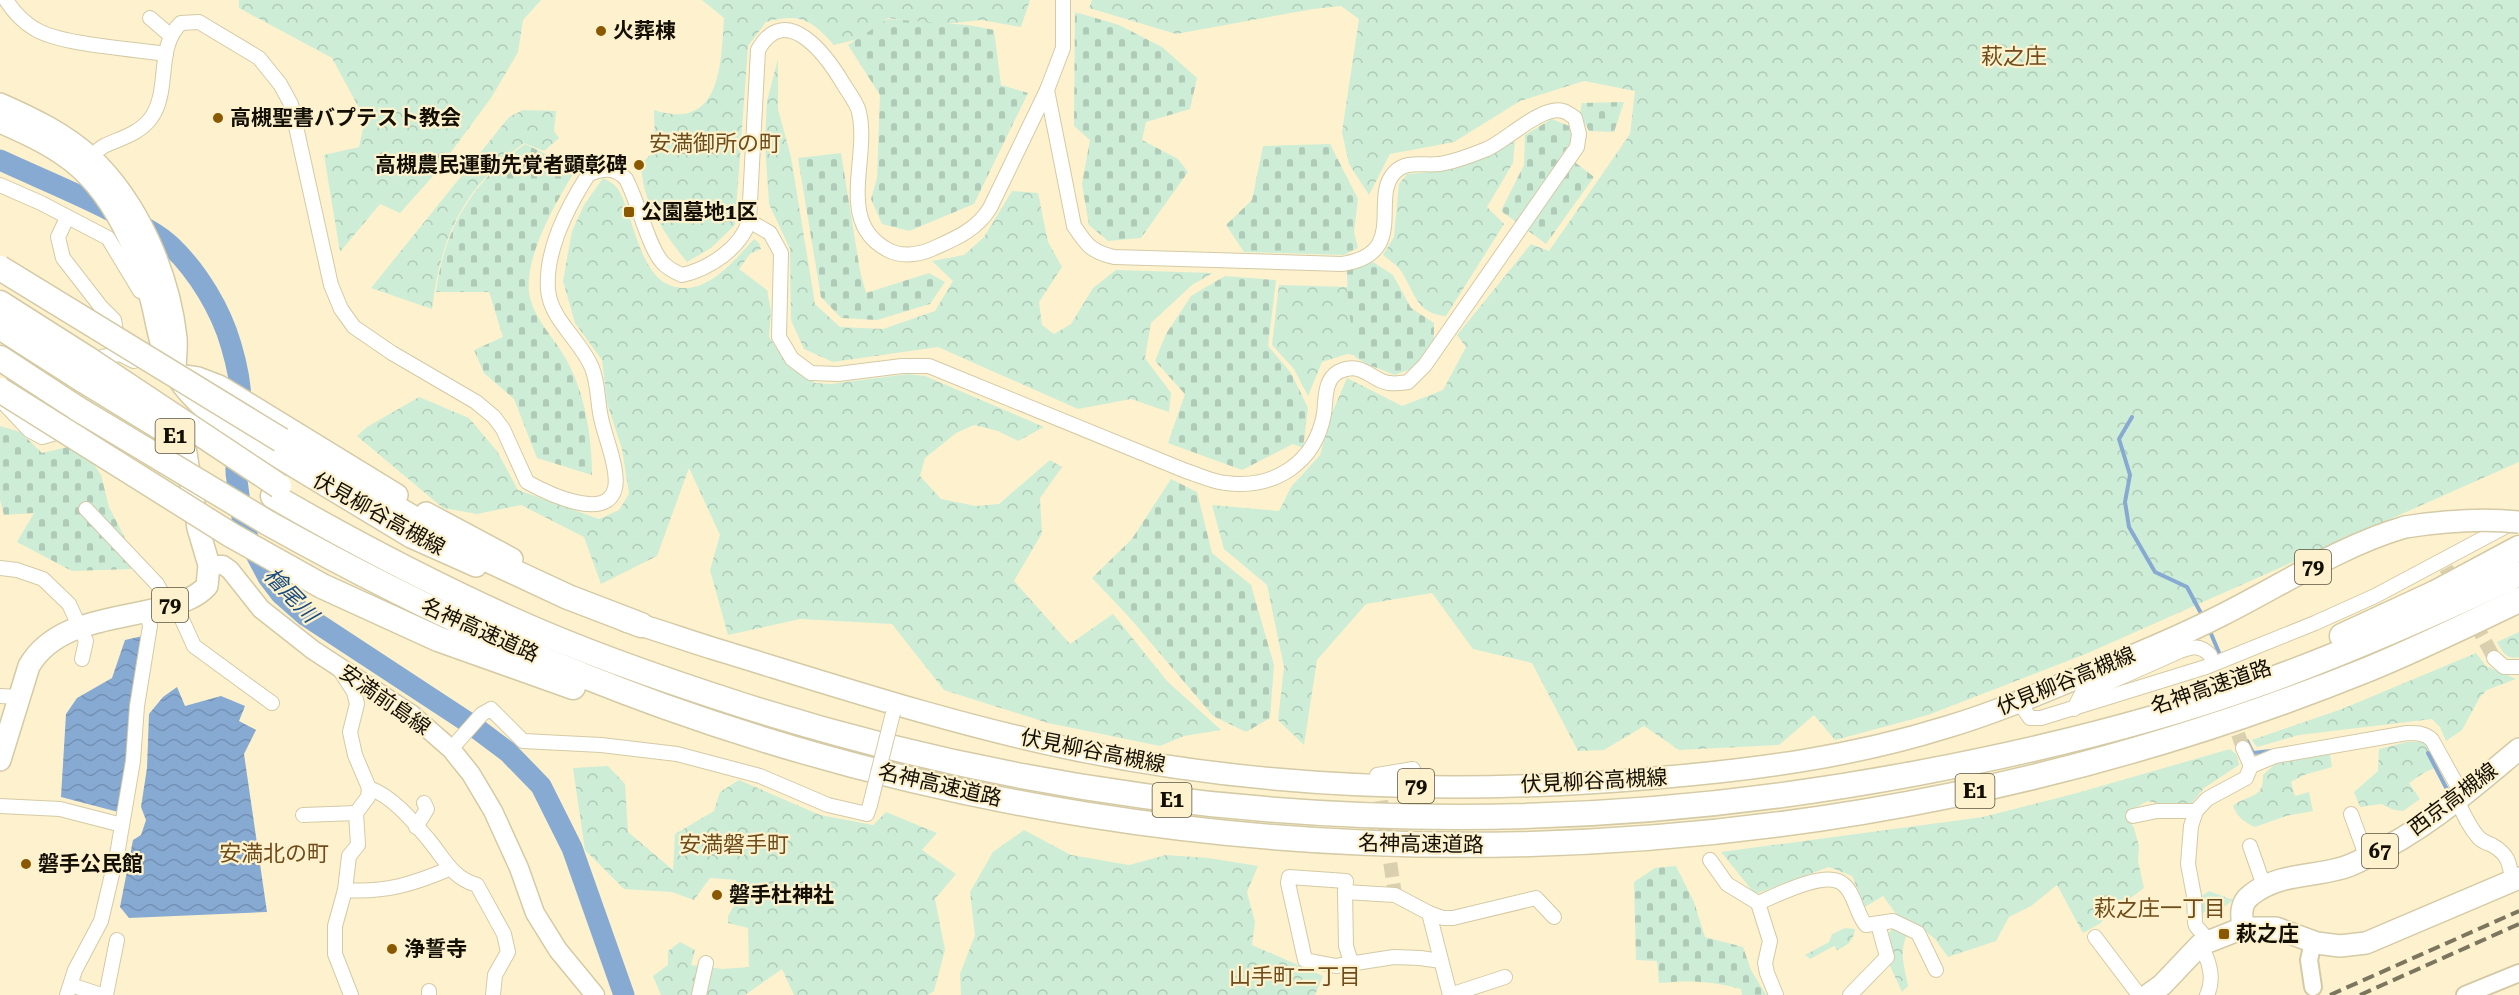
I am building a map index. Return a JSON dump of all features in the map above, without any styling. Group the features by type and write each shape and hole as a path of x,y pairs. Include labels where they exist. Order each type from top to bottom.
{"highway":[{"path":"0,268 270,443 467,550 568,597 641,625"},
{"path":"0,303 89,364"},
{"name":"名神高速道路","path":"0,327 89,364 354,542 516,622 603,657 695,690 900,750 1008,774 1126,794 1241,808 1474,818 1584,815 1689,807 1791,795 1885,779 2069,742 2256,686 2397,630 2519,574"},
{"name":"名神高速道路","path":"0,358 78,409 268,523 344,565 426,607 574,672 667,708 843,762 937,786 1124,821 1219,833 1401,846 1493,846 1672,837 1841,816 2064,776 2211,736 2376,676 2519,613"},
{"path":"0,390 231,535 322,586 438,639 589,693 841,771 936,795 1046,818 1220,842 1317,849 1401,846"},
{"name":"名神高速道路","path":"1885,779 2056,737 2190,696 2285,662 2435,593 2519,548"},
{"name":"名神高速道路","path":"1970,792 2122,753 2296,697 2382,664 2519,600"}],"main road":[{"name":"79","path":"0,104 47,126 88,170 121,222 142,268 156,284"},
{"name":"79","path":"0,122 35,138 88,170 120,193 147,239 156,284 176,339 175,375 198,528 209,565 207,586 192,598 80,627 58,636 36,654 9,697 0,760"},
{"path":"175,375 194,401 219,421 270,443"},
{"name":"伏見柳谷高槻線","path":"175,375 198,378 219,386 429,515 641,625 894,708 1071,749 1209,772 1344,784 1480,787 1627,781 1756,768 1826,758 1892,744 1953,726 2019,702 2187,632 2381,534 2405,527 2457,519 2519,521"},
{"name":"安満前島線","path":"209,565 223,566 230,570 261,609 313,650 454,745 493,811 519,868 535,913 558,950 595,995"},
{"name":"西京高槻線","path":"2243,927 2241,915 2244,904 2250,896 2264,886 2287,878 2338,869 2367,858 2425,824 2519,749"},
{"path":"2148,995 2162,985 2205,943 2243,927 2276,928 2313,942 2340,946 2366,943 2515,879"}],"street":[{"path":"6,0 12,10 36,29 63,39 166,54"},
{"path":"88,170 102,147 134,133 151,117 161,92 171,36 181,23 199,22 259,58 280,84 291,104 330,285 341,309 354,327 392,353 486,409 503,429 527,482 586,506 601,504 612,495 615,487 598,407 597,383 585,352 552,306 548,274 551,256 578,192 588,175 605,169 621,173 630,185 662,263 682,275 710,265 726,252 746,230 749,221 758,50 766,36 782,28 790,27 808,35 836,71 859,110 861,128 858,210 863,227 874,242 891,252 905,255 928,251 977,225 990,208 1029,130 1063,48 1063,0"},
{"path":"150,18 171,36"},
{"path":"749,221 770,233 780,253 779,337 792,359 811,373 837,374 902,366 928,366 1186,471 1224,483 1249,484 1276,478 1297,465 1316,442 1324,414 1326,388 1335,374 1350,368 1370,373 1388,383 1408,382 1425,365 1577,147 1579,134 1575,118 1564,111 1552,110 1490,148 1439,164 1406,165 1396,171 1389,181 1380,244 1360,261 1342,264 1114,257 1097,254 1085,242 1074,225 1047,90"},
{"path":"1029,130 1044,129 1057,138"},
{"path":"0,185 41,203 108,238 140,291 156,284"},
{"path":"67,218 58,237 63,258 101,308 114,320 120,354"},
{"path":"89,364 120,354 156,373 175,375"},
{"path":"0,399 29,430 42,437 53,434"},
{"path":"86,509 157,584 172,605 194,646 272,703"},
{"path":"2019,702 2030,718 2041,718 2206,667 2444,565 2519,521"},
{"path":"0,568 17,570 43,579 69,604 86,641 81,659"},
{"path":"101,995 69,990 75,970 101,921 122,825 133,760 137,706 150,626 147,611"},
{"path":"2074,709 2081,695 2180,651 2194,646 2204,649 2210,655"},
{"path":"2494,658 2504,667 2519,667"},
{"path":"338,667 354,692 357,704 350,732 355,754 369,788 368,797 356,813 358,845 348,855 345,890 336,926 336,954 351,995"},
{"path":"454,745 482,714 491,709 524,741 636,748 677,754 760,776 828,805 867,814 894,708"},
{"path":"2207,995 2210,985 2210,968 2205,943 2196,926 2188,864 2191,826 2196,811 2214,794 2246,778 2251,766 2275,756 2407,733 2427,735 2432,740 2460,798 2467,820 2482,841 2501,851 2507,857 2515,879"},
{"path":"2243,748 2251,766"},
{"path":"1377,775 1413,769"},
{"path":"369,788 380,792 416,827 449,869 465,881 477,885 504,934 508,952 495,975 493,995"},
{"path":"416,827 426,809 424,803"},
{"path":"0,806 60,809 122,825"},
{"path":"2133,816 2157,811 2196,811"},
{"path":"303,815 356,813"},
{"path":"2351,814 2367,858"},
{"path":"2250,846 2264,886"},
{"path":"1710,860 1727,884 1758,903 1770,941 1765,963 1776,995"},
{"path":"345,890 372,892 413,884 449,869"},
{"path":"1352,965 1347,954 1344,930 1346,881 1289,877 1288,883 1305,960 1336,966 1352,965 1394,957 1441,962"},
{"path":"1758,903 1796,887 1832,879 1843,883 1866,925 1893,921 1918,933 1936,970"},
{"path":"1346,892 1395,895 1443,918 1453,918 1536,898 1554,917"},
{"path":"1429,913 1450,995 1505,977"},
{"path":"1850,995 1887,957 1878,924"},
{"path":"2095,937 2139,995"},
{"path":"106,995 117,940"},
{"path":"2313,942 2309,960 2313,987"},
{"path":"699,995 706,963"},
{"path":"2465,995 2519,973"}],"green space":[{"path":"239,0 541,0 523,20 518,52 491,98 434,175 400,213 380,204 340,252 324,155 359,147 365,119 332,58 239,8"},
{"path":"702,0 1030,0 1021,27 981,20 936,25 888,18 866,37 834,45 818,29 804,20 787,18 766,22 748,46 735,225 711,248 687,262 649,203 642,176 642,163 655,150 654,110 676,114 693,112 705,103 713,90 721,55 724,18"},
{"path":"1092,0 2519,0 2519,462 2088,653 1928,715 1835,740 1814,715 1779,745 1679,750 1644,726 1604,750 1578,751 1532,663 1473,649 1432,593 1366,604 1317,660 1304,745 1278,720 1284,667 1267,585 1224,549 1212,505 1279,511 1291,487 1320,455 1332,413 1347,378 1402,406 1443,390 1466,347 1457,335 1531,244 1549,251 1630,134 1635,91 1584,81 1520,101 1454,142 1390,154 1369,195 1349,164 1342,132 1359,19 1341,6 1176,34 1089,8"},
{"path":"1075,12 1119,25 1162,47 1197,78 1190,109 1146,122 1142,140 1178,159 1188,172 1141,238 1108,241 1089,225 1082,184 1090,140 1074,126"},
{"path":"888,19 968,25 994,30 1001,85 1028,93 974,204 909,231 882,224 871,199 877,178 880,95 848,45"},
{"path":"778,59 778,109 791,157 815,304 840,327 883,329 935,311 953,281 932,261 964,255 984,237 1012,191 1038,193 1048,242 1062,267 1039,302 1042,325 1054,334 1071,324 1093,288 1116,270 1213,273 1192,285 1151,323 1145,358 1171,393 1169,412 1131,399 1078,409 938,347 833,362 804,349 791,320 790,249 769,204 765,144 767,101"},
{"path":"1624,102 1614,132 1589,131 1580,114 1582,103"},
{"path":"523,110 556,111 554,131 559,138 544,151 524,143 503,160 471,195 449,236 436,282 432,309 371,288 509,117"},
{"path":"1552,119 1569,126 1572,140 1563,153 1594,177 1546,244 1501,211 1524,165 1525,135"},
{"path":"1515,140 1513,163 1487,207 1504,224 1446,316 1428,311 1418,301 1399,269 1383,255 1394,237 1399,184 1407,174 1464,165 1489,155"},
{"path":"525,144 576,169 537,245 529,277 529,292 535,311 566,359 578,386 589,431 592,475 537,458 514,399 484,373 474,350 503,337 489,292 436,292 446,248 464,208 490,174"},
{"path":"1330,144 1358,199 1354,232 1358,248 1344,255 1244,252 1226,225 1252,200 1263,146"},
{"path":"841,153 860,271 866,293 929,273 945,282 930,304 877,320 841,318 821,297 798,158"},
{"path":"603,178 618,189 639,244 652,270 661,280 672,286 696,287 707,282 728,267 754,239 759,243 761,249 750,254 739,269 767,290 771,311 769,337 782,357 815,383 831,384 908,374 925,376 1044,427 1018,441 998,431 974,425 956,433 925,458 920,476 941,499 976,506 999,504 1050,460 1062,467 1040,498 1042,533 1014,581 1070,644 1113,614 1167,681 1221,730 1184,736 1160,746 1048,723 944,690 892,624 800,619 728,635 710,570 720,535 689,468 657,556 601,584 584,537 521,505 477,514 443,508 357,436 367,427 419,397 469,418 497,451 518,490 599,519 619,510 629,494 622,449 607,403 602,360 575,323 563,281 572,231 584,205"},
{"path":"1373,262 1393,275 1411,308 1434,323 1434,340 1413,368 1395,375 1355,357 1348,302 1347,271"},
{"path":"1225,276 1276,280 1268,346 1291,373 1308,408 1303,448 1293,444 1242,470 1168,443 1185,394 1155,361 1166,334 1191,296"},
{"path":"1279,285 1347,287 1352,314 1373,359 1347,354 1322,362 1308,396 1294,369 1272,345"},
{"path":"0,426 20,432 42,453 81,444 101,475 109,507 124,536 132,569 72,571 17,542 34,513 4,515 0,500"},
{"path":"1171,479 1197,492 1212,553 1251,585 1274,665 1270,718 1246,732 1213,716 1129,617 1092,578 1132,539"},
{"path":"2519,632 2519,657 2508,656 2497,642"},
{"path":"2476,653 2486,666 2516,679 2487,690 2480,697 2462,730 2446,741 2440,727 2432,719 2299,735 2257,747 2252,740 2342,709"},
{"path":"2407,742 2424,742 2432,751 2436,767 2409,783 2420,799 2403,811 2381,804 2360,807 2354,792 2378,771 2379,749"},
{"path":"2230,749 2237,755 2239,765 2204,788 2191,804 2166,805 2148,801 2125,813 2134,828 2139,846 2138,861 2144,888 2107,912 2101,923 2083,933 2057,885 2031,906 2009,917 1996,941 1948,957 1935,939 1919,926 1899,918 1883,896 1865,907 1852,876 1829,867 1755,894 1721,852 1983,817 2077,793"},
{"path":"2330,754 2332,767 2304,775 2291,782 2295,796 2309,792 2313,811 2286,816 2255,827 2239,817 2233,806 2258,793 2263,783 2263,775 2275,764"},
{"path":"608,766 625,784 628,832 673,870 675,834 714,811 720,792 739,780 820,815 873,825 886,812 937,833 922,850 956,874 935,899 945,950 934,991 928,995 794,995 782,969 745,995 661,995 653,976 668,965 668,951 680,942 695,950 691,965 723,969 749,967 748,928 728,923 728,916 735,904 736,880 710,878 694,900 672,892 624,889 585,850 573,768"},
{"path":"1024,830 1071,855 1129,865 1166,855 1208,858 1258,866 1247,892 1255,922 1252,945 1323,976 1315,995 961,995 960,974 975,935 970,892 993,852"},
{"path":"1676,866 1694,902 1705,937 1743,947 1751,970 1766,995 1742,995 1741,989 1710,983 1690,981 1659,983 1657,961 1636,960 1634,882 1655,868"},
{"path":"2209,891 2233,900 2213,916 2207,911 2200,914 2200,897"},
{"path":"1845,928 1855,929 1847,945 1837,950 1834,946 1810,959 1805,955 1829,942 1832,934"},
{"path":"1893,928 1908,933 1903,953 1908,986 1902,992 1889,964 1893,953 1889,933"}],"water":[{"path":"147,635 122,813 61,797 66,714 77,698 112,678 125,640"},
{"path":"177,687 185,706 221,696 245,706 239,721 256,730 244,754 267,912 129,918 120,907 133,840 141,835 146,820 141,807 147,768 149,714 163,697"}],"waterway":[{"name":"檜尾川","path":"0,160 146,228 182,257 208,292 227,332 239,378 240,413"},
{"path":"2132,417 2119,439 2130,475 2125,502 2129,527 2155,572 2187,587 2203,617"},
{"name":"檜尾川","path":"236,443 236,473 243,525 268,577 281,594 306,616 472,725 508,752 541,786 572,848 624,995"},
{"path":"2209,629 2220,655"},
{"path":"2247,741 2253,753 2271,751"},
{"path":"2428,753 2450,795"}],"tunnel":[{"path":"2446,568 2494,658"},
{"path":"2210,655 2243,748"},
{"path":"1378,780 1395,895"}],"railway":[{"path":"2330,995 2519,911"},
{"path":"2360,995 2519,924"}],"place":[{"name":"火葬棟","path":"601,31"},
{"name":"高槻聖書バプテスト教会","path":"218,118"},
{"name":"高槻農民運動先覚者顕彰碑","path":"639,165"},
{"name":"公園墓地1区","path":"629,212"},
{"name":"磐手公民館","path":"26,864"},
{"name":"磐手杜神社","path":"717,895"},
{"name":"萩之庄","path":"2224,934"},
{"name":"浄誓寺","path":"392,949"}],"district":[{"name":"萩之庄","path":"2014,56"},
{"name":"安満御所の町","path":"715,143"},
{"name":"安満磐手町","path":"734,844"},
{"name":"安満北の町","path":"274,853"},
{"name":"萩之庄一丁目","path":"2160,908"},
{"name":"山手町二丁目","path":"1295,976"}]}
